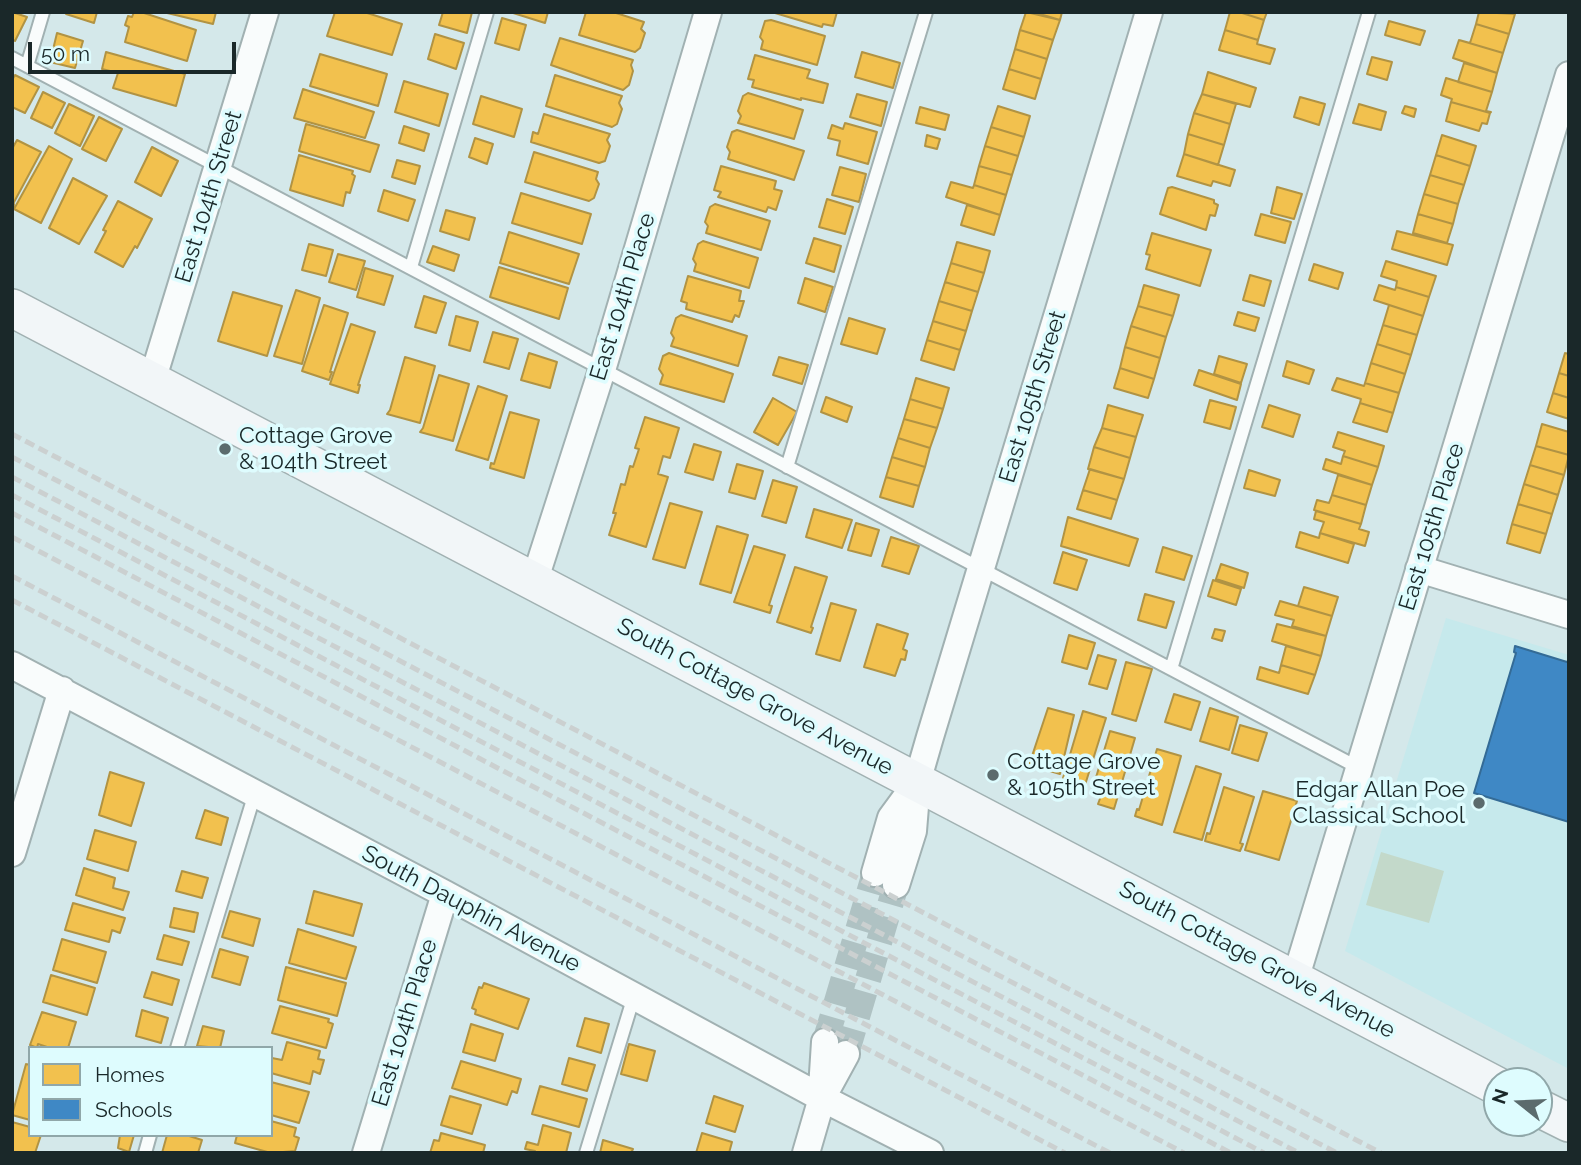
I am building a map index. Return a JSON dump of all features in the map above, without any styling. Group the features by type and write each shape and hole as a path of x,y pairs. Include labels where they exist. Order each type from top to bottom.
{"street":[{"name":"East 104th Street","path":"152,381 265,12"},
{"name":"East 104th Place","path":"534,582 602,369 708,12"},
{"name":"East 105th Street","path":"885,879 913,831 917,782 1149,12"},
{"name":"East 105th Place","path":"1295,980 1569,75"},
{"name":"South Cottage Grove Avenue","path":"12,308 1483,1079"},
{"path":"1419,569 1569,615"},
{"name":"South Dauphin Avenue","path":"12,665 445,894 822,1098 930,1153"},
{"path":"12,853 62,690"},
{"name":"East 104th Place","path":"366,1153 445,894"},
{"path":"806,1153 835,1048"},
{"path":"1553,1115 1569,1123"}],"lane":[{"path":"27,66 43,12"},
{"path":"411,267 487,12"},
{"path":"787,467 926,12"},
{"path":"1171,669 1369,12"},
{"path":"12,58 1359,768"},
{"path":"178,1046 255,793"},
{"path":"586,1153 634,996"}],"shaded area":[{"name":"Edgar Allan Poe Classical School","path":"1446,618 1569,655 1569,1069 1345,951"}],"green space":[{"path":"1381,852 1444,871 1429,923 1366,905"}],"building: Homes":[{"path":"12,12 27,17 15,41 12,39"},
{"path":"66,12 97,12 94,23"},
{"path":"134,12 196,30 187,61 125,42 129,27 125,25 128,16 132,17"},
{"path":"163,12 216,12 213,24"},
{"path":"335,12 364,12 402,24 392,55 327,36"},
{"path":"443,12 472,12 467,33 439,25"},
{"path":"510,12 548,12 545,23"},
{"path":"586,12 613,12 644,22 641,29 645,33 640,48 635,52 579,35"},
{"path":"837,12 833,26 823,24 822,27 775,13"},
{"path":"1026,12 1060,20 1053,40 1020,30"},
{"path":"1033,12 1062,12 1060,20"},
{"path":"1230,12 1264,20 1258,40 1225,30"},
{"path":"1239,12 1267,12 1264,20"},
{"path":"1479,12 1515,14 1509,34 1476,24"},
{"path":"502,18 526,25 519,50 495,43"},
{"path":"771,20 825,36 817,65 761,49 763,41 760,37 765,21"},
{"path":"1389,21 1425,31 1420,45 1385,35"},
{"path":"1476,24 1509,34 1503,53 1459,40 1470,43"},
{"path":"1020,30 1053,40 1047,59 1015,49"},
{"path":"1225,30 1258,40 1257,44 1275,49 1270,64 1219,50"},
{"path":"57,33 83,41 75,68 50,62"},
{"path":"435,34 464,43 456,69 428,59"},
{"path":"560,38 633,60 629,85 623,90 551,65"},
{"path":"1459,40 1503,53 1497,73 1453,58"},
{"path":"1015,49 1047,59 1041,79 1009,69"},
{"path":"106,52 185,74 176,106 113,88 118,73 102,69"},
{"path":"862,52 900,63 893,88 855,77"},
{"path":"320,54 387,74 378,106 310,86"},
{"path":"755,55 810,70 807,78 828,84 823,103 752,87 754,80 748,79"},
{"path":"1372,57 1392,62 1387,80 1367,74"},
{"path":"1464,63 1497,73 1492,92 1458,82"},
{"path":"1009,69 1041,79 1035,99 1003,89"},
{"path":"1208,72 1256,88 1250,107 1202,94"},
{"path":"15,75 39,87 25,113 12,107 12,80"},
{"path":"555,75 622,96 619,103 622,109 617,124 612,127 546,106"},
{"path":"1446,78 1492,92 1486,111 1491,112 1490,113 1451,102 1452,99 1441,95"},
{"path":"404,81 448,94 439,126 395,112"},
{"path":"303,89 374,112 365,138 294,118"},
{"path":"43,92 65,103 52,128 31,118"},
{"path":"748,93 803,110 794,139 738,123 741,116 738,111 743,96"},
{"path":"857,94 887,102 881,126 850,117"},
{"path":"1202,94 1236,104 1230,124 1194,113"},
{"path":"481,96 522,109 514,137 473,124"},
{"path":"1300,97 1325,104 1319,125 1294,117"},
{"path":"1451,102 1490,113 1487,124 1482,123 1479,131 1446,121"},
{"path":"69,104 94,116 80,146 55,133"},
{"path":"1359,104 1386,112 1381,130 1353,123"},
{"path":"998,106 1030,116 1024,137 991,127"},
{"path":"1405,106 1416,109 1414,117 1402,113"},
{"path":"920,107 949,115 945,130 916,123"},
{"path":"1194,113 1230,124 1224,145 1188,134"},
{"path":"544,114 610,134 607,140 610,146 605,161 599,163 531,142 533,132 538,134"},
{"path":"99,117 122,129 106,161 82,149"},
{"path":"845,123 877,132 868,164 837,155 840,141 828,138 832,125 843,129"},
{"path":"306,124 379,145 370,172 299,151"},
{"path":"404,126 429,134 424,151 399,143"},
{"path":"991,127 1024,137 1018,156 985,146"},
{"path":"737,130 804,151 794,180 728,159 730,152 727,147 732,132"},
{"path":"1188,134 1224,145 1218,165 1184,154"},
{"path":"927,135 940,139 937,149 925,146"},
{"path":"1442,135 1476,146 1470,166 1436,155"},
{"path":"475,138 493,144 487,164 469,157"},
{"path":"17,140 41,152 13,208 12,149"},
{"path":"49,146 72,159 41,223 14,209"},
{"path":"985,146 1018,156 1012,175 979,166"},
{"path":"152,147 178,161 161,196 135,182"},
{"path":"534,152 598,172 596,179 599,184 594,198 589,201 525,182"},
{"path":"1184,154 1235,170 1230,186 1213,181 1211,186 1177,176"},
{"path":"299,155 353,171 355,176 350,193 346,192 343,206 290,190"},
{"path":"1436,155 1470,166 1464,185 1430,175"},
{"path":"397,160 420,166 415,184 392,177"},
{"path":"721,166 776,181 774,189 782,191 776,210 768,207 766,212 718,197 721,192 714,190"},
{"path":"979,166 1012,175 1006,195 974,185"},
{"path":"840,167 866,174 859,202 832,195"},
{"path":"1430,175 1464,185 1458,204 1424,194"},
{"path":"73,178 107,196 79,244 49,228"},
{"path":"951,182 973,188 974,185 1006,195 1000,215 946,197"},
{"path":"1277,187 1302,194 1294,219 1271,213"},
{"path":"1168,188 1214,200 1218,205 1215,216 1210,215 1206,230 1160,214"},
{"path":"384,190 415,200 408,221 378,211"},
{"path":"521,193 591,214 582,244 512,223"},
{"path":"1424,194 1458,204 1453,224 1418,214"},
{"path":"827,199 853,207 845,234 819,227"},
{"path":"118,201 152,219 137,248 135,246 123,267 95,252"},
{"path":"715,204 770,221 761,250 706,233 708,226 705,222 710,207"},
{"path":"967,205 1000,215 994,235 961,225"},
{"path":"446,210 475,218 469,240 440,231"},
{"path":"1261,214 1291,222 1285,243 1255,235"},
{"path":"1418,214 1453,224 1447,243 1413,233"},
{"path":"1397,231 1453,245 1447,265 1392,249"},
{"path":"509,232 579,254 569,284 500,263"},
{"path":"1152,233 1211,250 1200,286 1146,269 1150,255 1146,254"},
{"path":"814,238 841,246 834,272 806,263"},
{"path":"703,241 758,258 749,288 694,271 696,264 693,259 698,244"},
{"path":"957,242 990,251 984,273 951,263"},
{"path":"309,244 333,250 326,276 302,270"},
{"path":"433,246 459,255 454,271 427,262"},
{"path":"338,254 365,261 356,290 329,282"},
{"path":"1386,261 1436,276 1429,297 1396,287 1397,281 1381,276"},
{"path":"951,263 984,273 978,292 945,282"},
{"path":"1314,264 1343,273 1338,289 1309,280"},
{"path":"499,267 568,288 559,319 490,297"},
{"path":"365,268 393,276 384,305 357,297"},
{"path":"1250,275 1271,281 1264,306 1243,300"},
{"path":"688,276 741,291 739,301 744,301 739,317 735,315 732,322 686,309 687,303 681,301"},
{"path":"805,278 833,287 825,312 798,303"},
{"path":"945,282 978,292 972,311 939,301"},
{"path":"1144,285 1179,295 1173,316 1138,306"},
{"path":"1379,285 1429,297 1423,316 1374,300"},
{"path":"296,290 320,298 302,364 274,356"},
{"path":"233,292 282,306 267,356 218,341"},
{"path":"424,296 446,303 436,333 415,327"},
{"path":"939,301 972,311 966,331 933,321"},
{"path":"324,305 348,313 329,380 302,371"},
{"path":"1389,305 1423,316 1417,335 1383,325"},
{"path":"1138,306 1173,316 1166,337 1131,326"},
{"path":"1238,312 1259,318 1255,331 1234,325"},
{"path":"681,315 747,336 738,366 671,346 674,338 671,333 676,318"},
{"path":"456,316 478,322 470,351 449,345"},
{"path":"849,318 885,329 877,354 841,344"},
{"path":"933,321 966,331 960,350 927,340"},
{"path":"351,324 375,332 358,385 358,393 330,384"},
{"path":"1383,325 1417,335 1411,355 1377,344"},
{"path":"1131,326 1166,337 1160,358 1125,347"},
{"path":"493,332 518,339 509,369 484,362"},
{"path":"927,340 960,350 954,370 921,360"},
{"path":"1377,344 1411,355 1405,374 1371,363"},
{"path":"1125,347 1160,358 1154,379 1120,368"},
{"path":"529,353 557,362 550,388 521,380"},
{"path":"669,353 733,374 724,402 660,384 663,375 659,369 663,356"},
{"path":"1565,353 1569,354 1569,376 1559,373"},
{"path":"1219,356 1247,364 1241,383 1214,374"},
{"path":"405,357 435,366 420,423 387,414"},
{"path":"779,357 808,365 802,384 773,375"},
{"path":"1287,361 1314,370 1309,384 1283,376"},
{"path":"1371,363 1405,374 1399,393 1365,383"},
{"path":"1120,368 1154,379 1148,398 1114,388"},
{"path":"1199,370 1241,384 1237,400 1194,385"},
{"path":"1559,373 1569,376 1569,398 1553,393"},
{"path":"439,375 469,384 453,441 420,432"},
{"path":"916,378 949,388 943,409 910,399"},
{"path":"1337,378 1399,393 1393,413 1360,403 1361,399 1332,390"},
{"path":"478,386 507,396 488,460 456,450"},
{"path":"1553,393 1569,398 1569,419 1547,412"},
{"path":"826,397 852,407 847,422 821,412"},
{"path":"773,398 797,412 778,445 754,432"},
{"path":"910,399 943,409 937,428 904,419"},
{"path":"1210,400 1236,407 1230,429 1204,422"},
{"path":"1360,403 1393,413 1387,432 1353,422"},
{"path":"1108,405 1143,415 1136,437 1102,428"},
{"path":"1269,405 1300,415 1293,437 1262,427"},
{"path":"510,412 539,420 524,478 490,468 491,463 494,464"},
{"path":"645,417 679,428 670,458 663,456 658,474 668,477 646,547 609,535 621,484 625,485 630,466 633,467 639,449 635,448"},
{"path":"904,419 937,428 930,448 898,438"},
{"path":"1542,424 1569,432 1569,455 1536,446"},
{"path":"1102,428 1136,437 1130,458 1094,447"},
{"path":"1338,432 1384,446 1378,467 1343,456 1345,451 1333,447"},
{"path":"898,438 930,448 925,467 892,457"},
{"path":"694,444 721,452 713,480 685,472"},
{"path":"1536,446 1569,455 1564,475 1530,465"},
{"path":"1094,447 1130,458 1124,479 1088,469"},
{"path":"1343,456 1378,467 1372,485 1323,469 1326,459 1341,464"},
{"path":"892,457 925,467 919,486 886,477"},
{"path":"737,464 763,471 755,499 729,492"},
{"path":"1530,465 1564,475 1558,495 1524,484"},
{"path":"1090,469 1124,479 1117,500 1083,490"},
{"path":"1249,470 1280,480 1275,496 1244,488"},
{"path":"1338,475 1372,485 1366,505 1332,495"},
{"path":"886,477 919,486 913,507 880,497"},
{"path":"773,480 797,487 786,523 762,516"},
{"path":"1524,484 1558,495 1552,514 1518,504"},
{"path":"1083,490 1117,500 1111,519 1077,509"},
{"path":"1332,495 1366,505 1361,524 1314,510 1317,500 1329,503"},
{"path":"670,503 702,512 685,568 653,559"},
{"path":"1518,504 1552,514 1546,534 1512,524"},
{"path":"814,509 852,520 842,548 806,537"},
{"path":"1316,511 1361,524 1359,529 1369,532 1365,546 1320,533 1324,522 1314,519"},
{"path":"1068,517 1138,539 1129,566 1061,546"},
{"path":"856,523 879,530 871,556 848,550"},
{"path":"1512,524 1546,534 1540,553 1507,543"},
{"path":"717,526 748,535 731,593 700,584"},
{"path":"1300,532 1319,538 1320,533 1354,544 1348,563 1296,547"},
{"path":"891,537 919,546 909,574 882,566"},
{"path":"754,546 785,555 769,605 772,606 770,613 734,602"},
{"path":"1163,547 1192,556 1184,580 1156,572"},
{"path":"1063,552 1087,560 1077,590 1054,583"},
{"path":"1221,564 1248,573 1244,588 1216,579"},
{"path":"795,567 827,577 811,633 777,622"},
{"path":"1213,580 1241,589 1236,605 1208,596"},
{"path":"1304,587 1338,597 1332,616 1298,606"},
{"path":"1145,594 1174,602 1166,628 1138,620"},
{"path":"1280,601 1332,616 1326,636 1292,626 1294,620 1275,615"},
{"path":"831,603 856,610 840,661 816,654"},
{"path":"877,624 908,634 903,649 907,651 905,660 901,659 895,676 864,667"},
{"path":"1277,624 1326,636 1321,656 1272,641"},
{"path":"1215,629 1225,631 1222,641 1212,638"},
{"path":"1069,635 1095,643 1087,669 1062,662"},
{"path":"1286,646 1321,656 1315,675 1281,665"},
{"path":"1098,655 1116,660 1107,689 1089,684"},
{"path":"1126,662 1152,669 1136,721 1112,714"},
{"path":"1281,665 1315,675 1308,694 1257,679 1260,667 1279,673"},
{"path":"1174,694 1200,702 1191,730 1165,722"},
{"path":"1048,708 1074,715 1060,774 1029,765"},
{"path":"1210,708 1238,717 1229,750 1200,741"},
{"path":"1083,711 1106,718 1085,785 1063,778"},
{"path":"1240,725 1267,733 1258,761 1232,753"},
{"path":"1110,731 1135,738 1114,809 1098,804 1101,796 1091,794"},
{"path":"1157,749 1181,756 1162,825 1135,816"},
{"path":"1196,766 1221,774 1202,840 1174,832"},
{"path":"110,772 144,783 131,826 99,815"},
{"path":"1224,787 1254,797 1240,851 1205,841 1207,833 1210,834"},
{"path":"1263,791 1297,801 1279,860 1245,850"},
{"path":"205,810 228,818 221,845 196,838"},
{"path":"95,830 136,842 128,871 87,859"},
{"path":"84,868 115,878 113,888 129,892 123,910 76,895"},
{"path":"182,871 208,878 202,898 176,891"},
{"path":"314,891 362,904 353,936 306,923"},
{"path":"73,903 125,918 120,933 112,930 109,942 65,930"},
{"path":"174,908 198,913 194,932 170,927"},
{"path":"230,911 260,919 253,946 222,937"},
{"path":"298,929 356,947 346,979 289,963"},
{"path":"164,935 189,942 182,965 157,959"},
{"path":"62,939 106,952 97,983 53,970"},
{"path":"220,949 248,957 240,985 212,977"},
{"path":"286,967 346,983 337,1016 278,1000"},
{"path":"152,972 179,980 172,1005 144,997"},
{"path":"51,975 95,988 87,1015 43,1002"},
{"path":"484,983 529,999 518,1029 475,1014 476,1010 472,1008 479,987 482,988"},
{"path":"280,1006 329,1019 328,1022 333,1024 326,1048 272,1033"},
{"path":"142,1010 168,1018 161,1043 136,1036"},
{"path":"42,1012 76,1022 69,1046 30,1045"},
{"path":"585,1018 609,1024 601,1053 577,1046"},
{"path":"471,1024 503,1034 495,1061 463,1052"},
{"path":"203,1026 224,1031 220,1046 197,1046"},
{"path":"287,1042 320,1051 318,1059 324,1060 320,1074 313,1071 310,1084 273,1074 273,1058 282,1060"},
{"path":"629,1044 655,1051 647,1081 621,1074"},
{"path":"569,1058 595,1065 587,1091 562,1084"},
{"path":"461,1061 521,1079 517,1093 512,1091 507,1105 452,1088"},
{"path":"26,1064 28,1064 28,1119 12,1115"},
{"path":"273,1083 309,1092 299,1123 273,1116"},
{"path":"540,1086 587,1099 579,1127 532,1114"},
{"path":"450,1096 481,1105 472,1134 441,1125"},
{"path":"714,1096 743,1106 735,1132 706,1123"},
{"path":"12,1122 28,1126 28,1137 40,1137 35,1153 12,1153"},
{"path":"273,1122 296,1128 294,1136 299,1138 295,1151 271,1153 235,1143 236,1137 273,1137"},
{"path":"543,1125 571,1133 566,1153 535,1153 525,1149 527,1142 538,1145"},
{"path":"441,1133 485,1145 483,1153 430,1153 434,1140 439,1141"},
{"path":"702,1133 732,1142 729,1153 696,1153"},
{"path":"120,1137 133,1137 129,1152 118,1148"},
{"path":"166,1137 192,1137 202,1140 198,1153 162,1153"},
{"path":"603,1140 633,1149 631,1153 600,1153"}],"building: Schools":[{"path":"1515,646 1567,662 1569,660 1569,822 1474,793 1516,653"}],"tunnel":[{"path":"825,1042 875,873"},
{"path":"846,1054 896,885"}],"railway":[{"path":"12,434 1381,1153"},
{"path":"12,457 1337,1153"},
{"path":"12,477 1299,1153"},
{"path":"12,495 1264,1153"},
{"path":"12,513 1231,1153"},
{"path":"12,537 1184,1153"},
{"path":"12,576 1110,1153"},
{"path":"12,600 1065,1153"}],"place":[{"name":"Cottage Grove & 104th Street","path":"225,449"},
{"name":"Cottage Grove & 105th Street","path":"993,775"},
{"name":"Edgar Allan Poe Classical School","path":"1479,803"}]}
